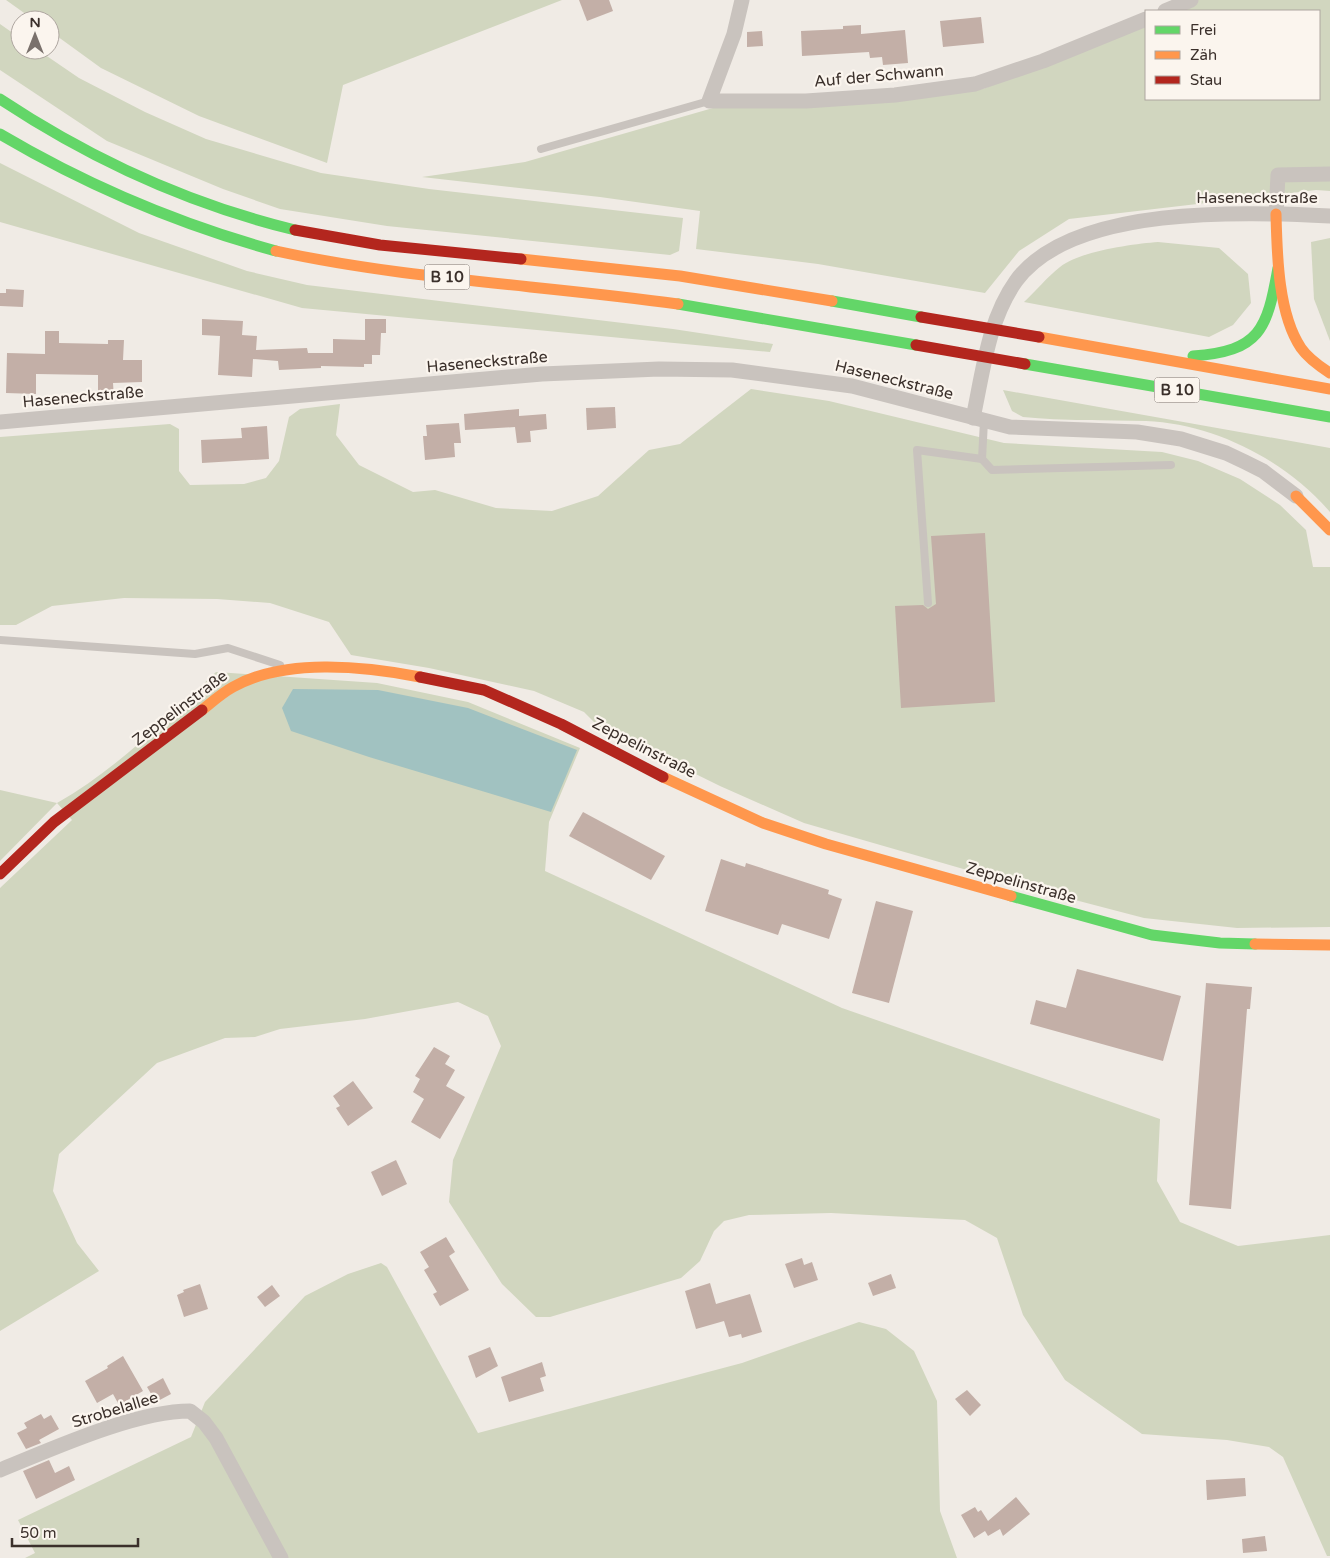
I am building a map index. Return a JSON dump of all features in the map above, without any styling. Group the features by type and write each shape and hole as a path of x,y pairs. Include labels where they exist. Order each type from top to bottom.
{"main road":[{"name":"B 10","path":"0,99 78,149 133,175 190,199 246,218 303,232 380,246 672,275 745,286 1330,389"},
{"name":"B 10","path":"0,134 68,172 158,213 238,242 295,256 376,271 672,302 826,327 916,345 1330,418"},
{"path":"1276,214 1278,268 1298,345 1309,357 1330,374"},
{"path":"1153,357 1224,354 1250,342 1264,326 1272,306 1278,268"},
{"path":"1296,496 1330,530"},
{"name":"Zeppelinstraße","path":"0,874 54,822 232,687 263,674 294,670 340,668 393,672 484,690 561,724 701,796 763,822 826,844 1101,922 1152,935 1220,943 1330,945"}],"street":[{"path":"709,101 734,34 742,0"},
{"path":"1167,10 1191,0"},
{"name":"Auf der Schwann","path":"709,101 806,101 895,95 975,84 1043,61 1145,19"},
{"path":"1276,214 1278,174 1330,174"},
{"name":"Haseneckstraße","path":"978,419 990,335 1002,307 1017,280 1062,244 1102,230 1162,218 1200,214 1330,216"},
{"name":"Haseneckstraße","path":"0,422 542,374 696,368 766,373 852,386 978,419 1033,429 1136,432 1181,439 1210,447 1245,462 1263,471 1296,496"},
{"name":"Strobelallee","path":"0,1470 58,1446 119,1426 165,1412 190,1411 204,1422 216,1438 282,1558"}],"lane":[{"path":"541,149 709,101"},
{"path":"978,419 982,460"},
{"path":"928,603 917,450 982,460 992,470 1171,465"},
{"path":"0,640 195,654 228,648 294,670"}],"green space":[{"path":"6,0 562,0 343,85 327,163 199,116 101,68 60,38 60,10 20,10"},
{"path":"1183,0 1330,0 1330,191 1316,190 1069,219 1019,251 985,293 818,264 696,249 700,211 600,197 422,177 525,162 713,108 983,89 1145,21 1145,100 1320,100 1320,10 1170,10"},
{"path":"0,24 10,31 10,60 53,60 79,78 145,112 206,139 321,173 429,189 683,218 679,251 670,255 387,226 280,209 223,189 107,141 0,70"},
{"path":"0,163 139,233 247,271 307,285 673,329 773,344 770,352 302,308 0,222"},
{"path":"1330,238 1330,341 1314,299 1311,242"},
{"path":"1158,242 1219,248 1248,274 1251,303 1233,325 1209,337 1024,302 1055,271 1069,261 1107,249"},
{"path":"751,389 829,401 1004,443 1162,452 1198,461 1240,479 1280,505 1306,530 1313,567 1330,567 1330,927 1237,928 1144,918 1033,889 804,823 720,786 598,726 584,712 534,691 429,668 351,655 329,622 270,603 217,599 124,598 52,606 16,625 0,625 0,437 170,424 179,429 179,471 190,485 244,484 266,478 279,461 289,417 300,409 340,404 336,435 359,465 413,492 435,490 496,508 552,511 598,496 649,450 680,444"},
{"path":"1003,390 1330,448 1330,512 1292,476 1247,448 1223,437 1198,429 1146,421 1069,420 1023,417 1012,411"},
{"path":"216,672 377,683 468,702 580,748 549,822 545,871 842,1008 1160,1119 1157,1181 1180,1222 1238,1246 1330,1235 1330,1556 1327,1556 1283,1457 1269,1447 1227,1440 1142,1434 1065,1380 1023,1315 997,1238 965,1220 831,1213 749,1215 724,1221 714,1231 700,1261 681,1278 550,1317 536,1317 502,1284 449,1202 453,1160 501,1046 488,1016 458,1002 365,1019 280,1029 255,1037 225,1038 157,1063 59,1154 53,1191 77,1243 99,1271 0,1331 0,888 72,820 57,803 79,790 120,759 160,725"},
{"path":"0,790 57,803 0,861"},
{"path":"381,1263 387,1267 478,1433 742,1363 859,1322 886,1329 914,1351 937,1401 940,1511 957,1558 25,1558 35,1553 18,1520 191,1437 205,1402 305,1296 348,1274"}],"water":[{"path":"293,689 378,690 468,708 577,750 551,812 369,757 291,731 282,708"}],"building":[{"path":"579,0 609,0 613,11 587,21"},
{"path":"981,17 984,43 943,47 940,21"},
{"path":"861,25 861,34 905,30 908,63 883,65 882,57 870,58 869,52 802,56 801,31 843,29 843,26"},
{"path":"762,31 763,46 747,47 747,32"},
{"path":"6,289 24,290 23,307 0,306 0,293 6,293"},
{"path":"202,319 243,321 242,335 257,336 256,350 307,348 308,353 333,353 333,339 365,340 365,319 386,319 386,333 381,333 380,355 372,355 372,364 364,364 364,367 321,366 321,368 279,370 278,361 253,359 252,377 218,375 220,336 202,335"},
{"path":"45,331 59,331 59,343 108,344 108,340 124,340 123,360 142,360 142,382 113,383 114,398 98,398 98,375 36,374 36,394 6,393 7,353 45,354"},
{"path":"615,407 616,428 587,430 586,408"},
{"path":"519,409 519,416 546,414 547,429 530,431 531,442 517,443 515,427 465,430 464,414"},
{"path":"459,423 461,443 454,443 455,457 425,460 423,436 427,436 426,425"},
{"path":"267,426 269,459 202,463 201,440 242,438 241,428"},
{"path":"985,533 995,702 901,708 895,606 923,605 928,609 936,604 931,536"},
{"path":"583,812 665,856 651,880 569,836"},
{"path":"721,859 745,867 746,863 829,890 828,894 842,899 829,939 782,924 778,935 705,911"},
{"path":"876,901 913,911 889,1003 852,993"},
{"path":"1077,969 1181,996 1163,1061 1030,1024 1036,1000 1066,1008"},
{"path":"1206,983 1252,987 1250,1009 1247,1009 1231,1209 1189,1205"},
{"path":"434,1047 450,1056 445,1064 455,1070 446,1086 465,1097 440,1139 411,1122 424,1099 413,1092 420,1079 415,1076"},
{"path":"353,1081 373,1108 348,1126 336,1108 340,1106 333,1096"},
{"path":"396,1160 407,1184 382,1196 371,1172"},
{"path":"446,1237 455,1252 449,1256 469,1290 440,1306 433,1294 437,1292 424,1270 429,1267 420,1252"},
{"path":"802,1258 804,1265 812,1262 818,1280 794,1288 785,1264"},
{"path":"891,1274 896,1288 873,1296 868,1283"},
{"path":"710,1283 716,1304 750,1294 762,1332 742,1338 741,1334 729,1337 724,1321 696,1329 685,1291"},
{"path":"200,1284 208,1309 184,1317 177,1295 184,1292 183,1290"},
{"path":"272,1285 280,1296 265,1307 257,1297"},
{"path":"490,1347 498,1366 476,1378 468,1356"},
{"path":"123,1356 143,1391 119,1405 113,1394 97,1403 85,1381 108,1368 107,1366"},
{"path":"542,1362 546,1376 540,1378 544,1391 509,1402 501,1377"},
{"path":"163,1378 171,1394 156,1402 147,1387"},
{"path":"967,1390 981,1405 970,1416 955,1399"},
{"path":"41,1414 44,1419 51,1415 59,1429 39,1440 41,1443 26,1449 17,1433 27,1428 24,1423"},
{"path":"49,1460 55,1473 69,1466 75,1480 36,1499 23,1471"},
{"path":"1245,1478 1246,1496 1207,1500 1206,1480"},
{"path":"1016,1497 1030,1514 1003,1536 1000,1529 988,1536 985,1531 974,1538 961,1515 975,1507 978,1512 981,1510 988,1521"},
{"path":"1265,1536 1267,1551 1243,1553 1242,1539"}],"traffic: fast":[{"path":"0,99 70,142 142,178 217,207 295,230"},
{"path":"0,134 66,170 134,202 204,229 276,251"},
{"path":"1193,356 1233,349 1246,342 1256,333 1264,322 1270,307 1278,268"},
{"path":"832,301 921,317"},
{"path":"678,304 916,345"},
{"path":"1025,364 1330,417"},
{"path":"1011,896 1152,935 1220,943 1255,944"}],"traffic: slow":[{"path":"1276,214 1280,283 1283,301 1293,334 1304,352 1330,373"},
{"path":"276,251 326,261 426,276 678,304"},
{"path":"521,259 680,276 832,301"},
{"path":"1039,337 1330,389"},
{"path":"1296,496 1330,530"},
{"path":"202,710 233,687 253,678 300,668 350,668 420,677"},
{"path":"663,777 763,823 826,844 1011,896"},
{"path":"1255,944 1330,945"}],"traffic: jam":[{"path":"295,230 380,245 521,259"},
{"path":"921,317 1039,337"},
{"path":"916,345 1025,364"},
{"path":"420,677 484,690 561,724 663,777"},
{"path":"0,874 54,822 202,710"}]}
